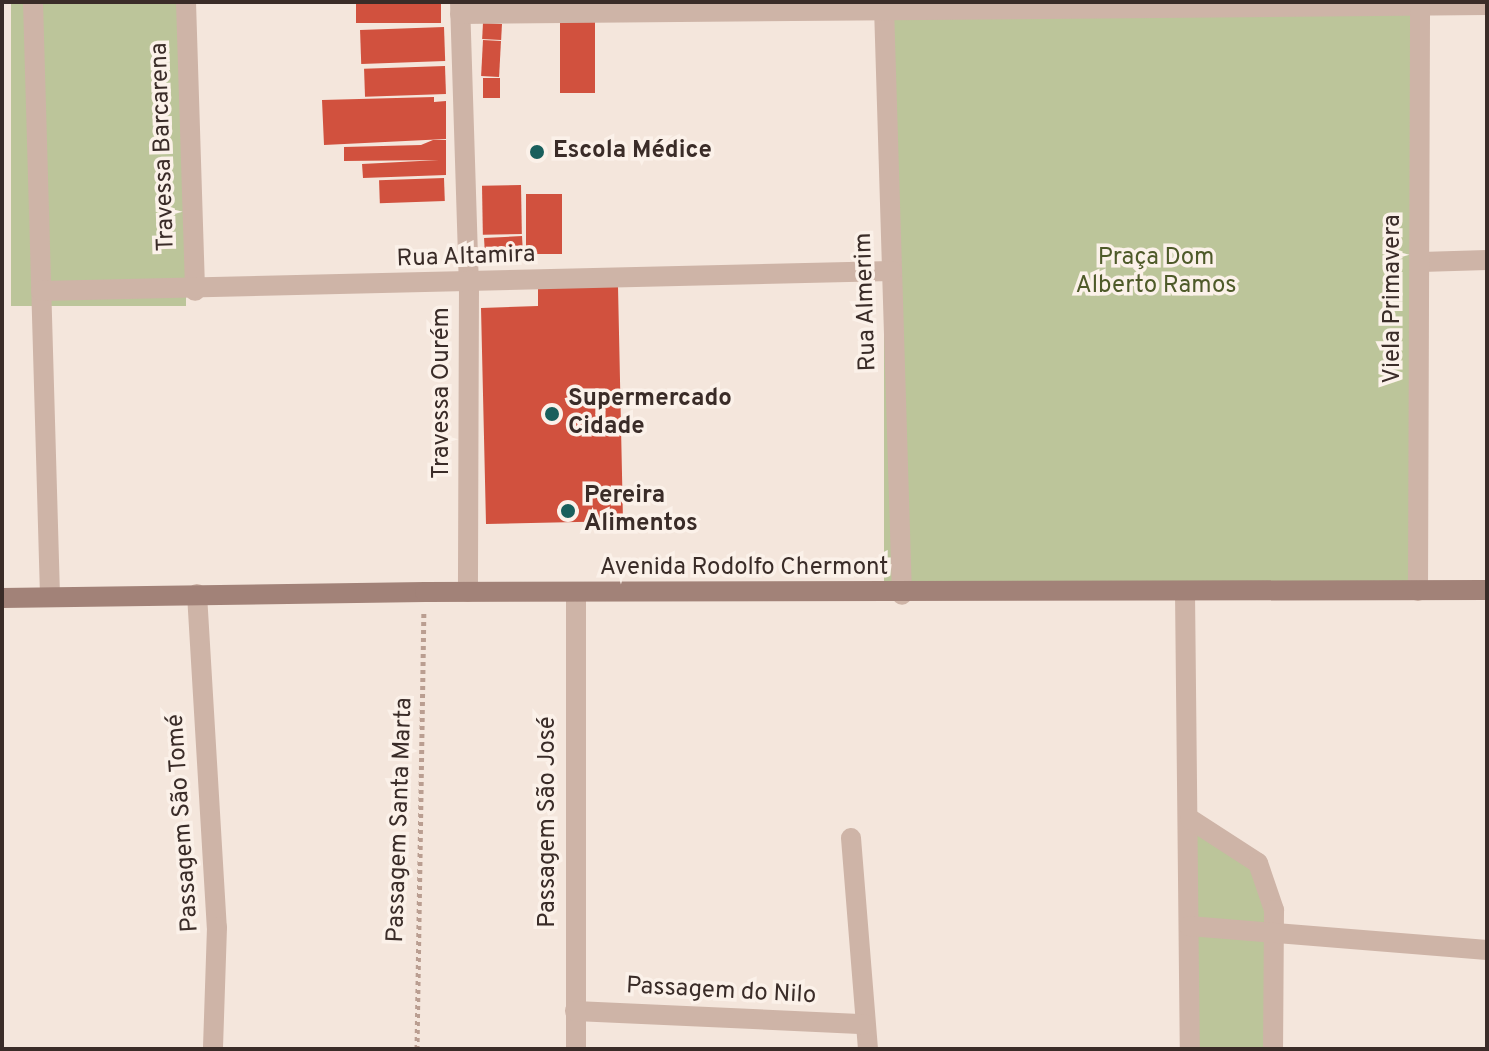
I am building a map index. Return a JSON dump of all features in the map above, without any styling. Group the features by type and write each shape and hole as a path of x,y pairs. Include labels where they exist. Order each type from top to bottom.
{"main road":[{"name":"Avenida Rodolfo Chermont","path":"2,598 425,592 902,595 1487,590"}],"street":[{"path":"33,2 50,597"},
{"name":"Travessa Barcarena","path":"186,2 195,291"},
{"path":"460,8 1420,8 1487,5"},
{"name":"Rua Almerim","path":"884,7 902,595"},
{"name":"Travessa Ourém","path":"460,8 469,285 468,592"},
{"name":"Viela Primavera","path":"1418,591 1420,8"},
{"path":"1421,262 1487,260"},
{"name":"Rua Altamira","path":"41,291 469,285 892,271"},
{"path":"1185,592 1190,819 1190,1049"},
{"name":"Passagem São Tomé","path":"197,594 217,927 213,1049"},
{"name":"Passagem São José","path":"576,595 576,1049"},
{"path":"1190,819 1258,863 1274,910 1273,1049"},
{"path":"851,838 868,1049"},
{"path":"1189,926 1273,929 1487,950"},
{"name":"Passagem do Nilo","path":"575,1011 865,1024"}],"path":[{"name":"Passagem Santa Marta","path":"417,1049 425,592"}],"green space":[{"path":"11,2 186,2 186,306 11,306"},
{"name":"Praça Dom Alberto Ramos","path":"884,7 1420,7 1420,595 884,595"},
{"path":"1190,819 1258,863 1274,910 1273,1049 1190,1049"}],"building":[{"path":"356,2 441,2 441,23 356,23"},
{"path":"560,18 595,18 595,93 560,93"},
{"path":"483,23 502,24 501,40 482,39"},
{"path":"444,27 445,61 361,64 360,30"},
{"path":"483,40 501,41 499,77 481,76"},
{"path":"445,66 446,94 365,97 364,69"},
{"path":"483,78 500,78 500,98 483,98"},
{"path":"434,97 434,102 446,101 446,139 324,145 322,100"},
{"path":"433,140 446,140 446,175 363,178 362,164 439,160 344,161 344,147 421,145"},
{"path":"444,178 445,201 380,203 379,180"},
{"path":"521,185 522,234 483,235 482,186"},
{"path":"526,194 562,194 562,254 526,254"},
{"path":"522,236 523,255 485,257 484,238"},
{"name":"Supermercado Cidade","path":"618,286 623,521 486,524 481,308 538,306 538,288"}],"place":[{"name":"Escola Médice","path":"537,152"},
{"name":"Supermercado Cidade","path":"552,414"},
{"name":"Pereira Alimentos","path":"568,511"}]}
